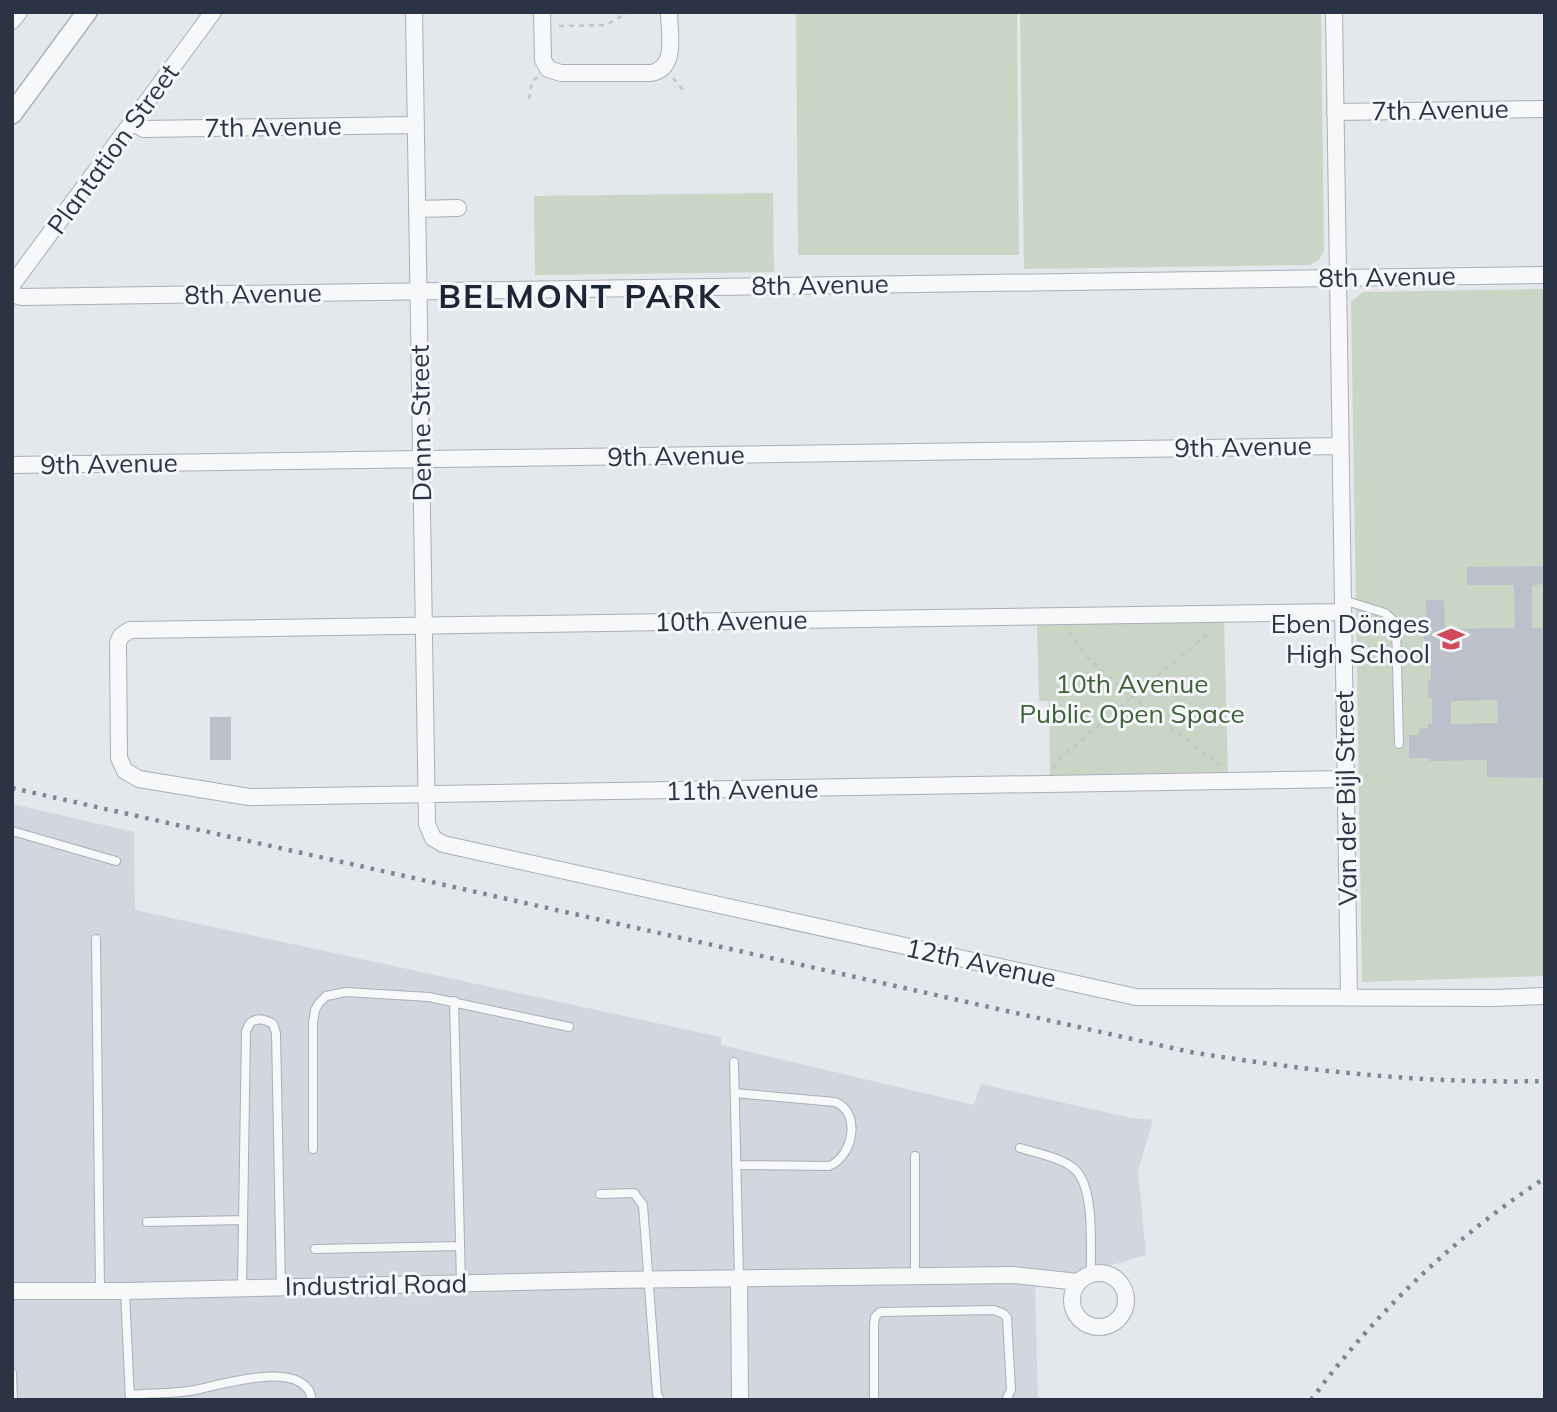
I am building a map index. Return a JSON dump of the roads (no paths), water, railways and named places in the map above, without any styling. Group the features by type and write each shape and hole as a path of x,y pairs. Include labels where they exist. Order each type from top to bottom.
{"street":[{"path":"12,21 19,12"},
{"path":"12,114 87,12"},
{"name":"Plantation Street","path":"12,285 213,12"},
{"name":"Denne Street","path":"414,12 427,824 430,834"},
{"path":"542,19 543,60 550,70 561,74 651,73 661,70 670,58 668,12"},
{"name":"Van der Bijl Street","path":"1334,12 1349,997"},
{"name":"7th Avenue","path":"1335,112 1545,109"},
{"name":"7th Avenue","path":"132,122 144,129 416,125"},
{"path":"417,209 458,208"},
{"name":"8th Avenue","path":"12,294 21,297 1545,275"},
{"name":"9th Avenue","path":"12,465 1340,446"},
{"name":"10th Avenue","path":"139,779 125,771 119,758 118,649 121,636 130,630 1224,614 1343,606"},
{"name":"11th Avenue","path":"139,779 249,797 1345,779"},
{"name":"12th Avenue","path":"430,834 443,844 1123,994 1164,998 1545,996"},
{"name":"Industrial Road","path":"12,1291 739,1278 1022,1275 1084,1278"},
{"path":"739,1278 740,1400"}],"lane":[{"path":"1343,606 1385,613 1395,623 1399,744"},
{"path":"12,831 116,861"},
{"path":"96,939 100,1291"},
{"path":"313,1149 313,1023 315,1010 326,996 346,992 414,995 454,1001 569,1027"},
{"path":"454,1001 461,1283"},
{"path":"242,1287 246,1031 253,1020 265,1019 273,1024 276,1033 281,1287"},
{"path":"734,1062 739,1278"},
{"path":"735,1093 835,1102 848,1111 851,1126 849,1148 836,1163 829,1166 736,1165"},
{"path":"1020,1148 1061,1161 1080,1175 1085,1184 1089,1210 1084,1278"},
{"path":"915,1156 915,1276"},
{"path":"600,1194 630,1192 642,1200 657,1394 660,1400"},
{"path":"147,1222 243,1220"},
{"path":"315,1249 460,1246"},
{"path":"125,1291 130,1397 168,1396 262,1376 280,1377 301,1383 311,1393 312,1400"},
{"path":"874,1400 874,1324 880,1312 995,1310 1007,1318 1011,1390 1006,1400"},
{"path":"12,1373 13,1400"}],"railway":[{"path":"12,788 1190,1052 1367,1075 1545,1081"},
{"path":"1311,1400 1362,1337 1418,1278 1479,1226 1545,1178"}],"place":[{"name":"Eben Dönges High School","path":"1451,639"}],"district":[{"name":"BELMONT PARK","path":"580,296"}],"park label":[{"name":"10th Avenue Public Open Space","path":"1132,699"}]}
